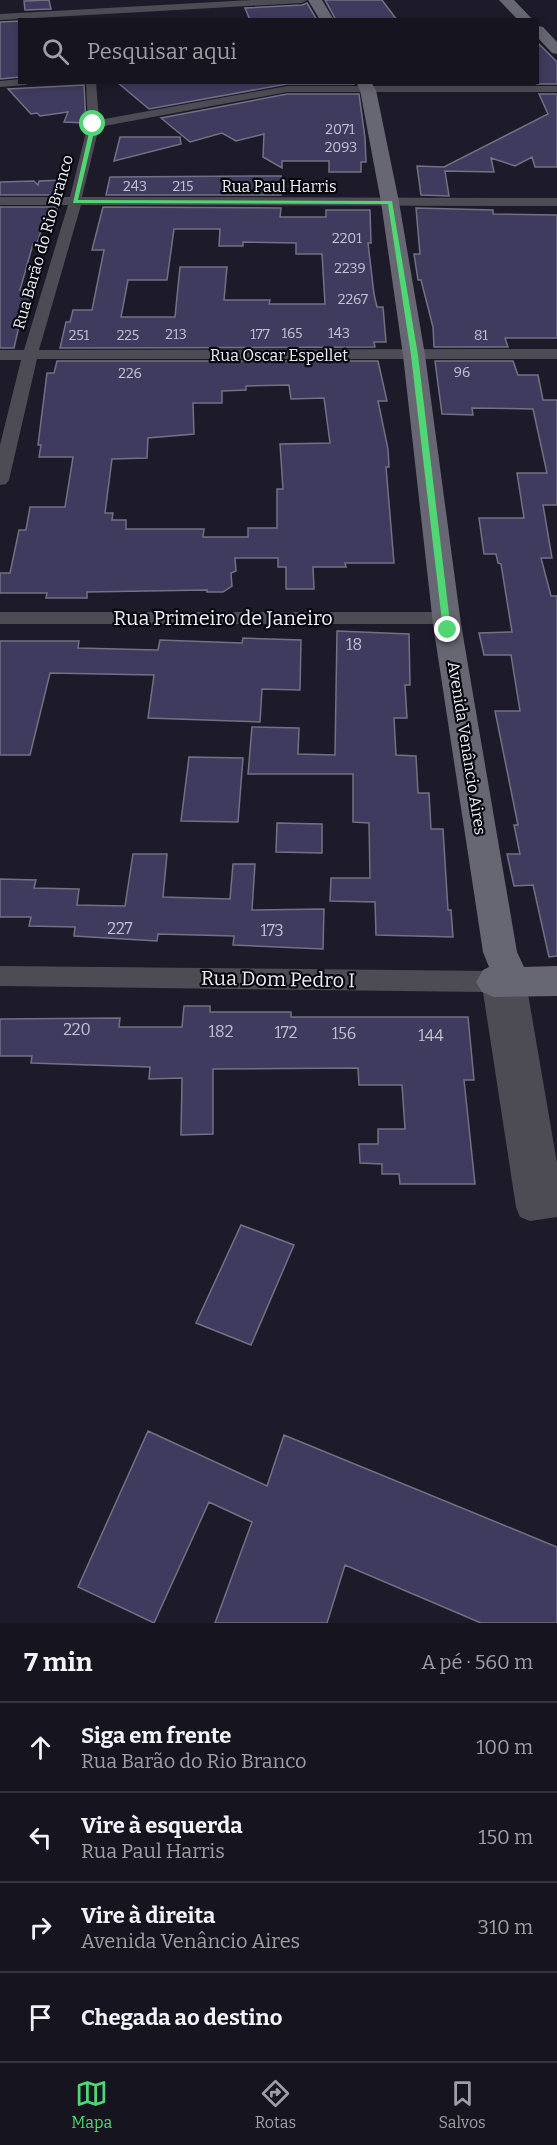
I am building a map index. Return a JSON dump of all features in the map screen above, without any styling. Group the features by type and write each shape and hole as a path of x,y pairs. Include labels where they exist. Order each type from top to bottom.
{"street":[{"path":"71,0 75,16"},
{"path":"0,17 75,16 302,0"},
{"path":"315,0 326,18"},
{"path":"506,0 524,18"},
{"path":"539,32 557,50"},
{"path":"0,84 18,83"},
{"name":"Rua Barão do Rio Branco","path":"0,480 30,355 75,202 93,124 92,84"},
{"path":"93,124 124,121 252,94 287,89 365,86 557,89"},
{"name":"Avenida Venâncio Aires","path":"365,86 390,202 414,355 446,618 502,972"},
{"name":"Rua Paul Harris","path":"0,201 557,202"},
{"name":"Rua Oscar Espellet","path":"0,356 557,354"},
{"name":"Rua Primeiro de Janeiro","path":"0,618 446,618"},
{"path":"502,972 518,1073"},
{"name":"Rua Dom Pedro I","path":"0,976 502,972 557,981"}],"building":[{"path":"49,0 51,9 25,10 24,1"},
{"path":"325,0 382,0 396,18 335,18"},
{"path":"307,3 316,18 249,18 245,8"},
{"path":"18,21 18,77 0,79 0,22"},
{"path":"539,44 557,62 557,84 539,84"},
{"path":"119,84 287,84 149,109"},
{"path":"84,85 86,123 64,122 68,112 40,116 37,113 31,114 8,89"},
{"path":"287,94 359,94 366,162 361,162 361,172 329,172 329,161 282,161 282,168 263,157 264,134 236,141 222,133 190,142 161,118"},
{"path":"539,94 557,94 557,167 535,167 532,157 515,166 491,158 494,172 445,171 449,196 421,195 417,166 444,167 548,114"},
{"path":"120,137 180,137 181,144 114,161"},
{"path":"281,176 281,195 106,195 110,177"},
{"path":"64,180 61,195 0,195 0,182 34,181 38,185 39,181"},
{"path":"0,207 58,207 54,218 45,218 37,244 33,244 20,290 33,291 24,326 19,326 14,348 0,348"},
{"path":"103,207 281,208 280,217 326,217 326,210 370,210 371,243 368,243 374,294 377,307 383,307 386,342 374,342 375,347 60,348 66,322 70,322 73,310 92,310 104,250 92,250","holes":["174,229 220,229 219,246 243,246 243,242 296,243 296,254 322,254 325,304 269,304 270,300 224,300 227,267 180,267 175,317 121,317 128,280 167,280"]},
{"path":"416,208 493,210 493,214 557,215 557,338 505,338 508,347 434,347 433,327 421,280 418,280 414,254 420,254"},
{"path":"57,361 378,361 387,401 378,401 388,449 389,467 386,467 394,563 345,563 346,567 313,567 314,589 286,589 286,567 278,567 278,558 235,558 236,571 231,573 232,586 223,592 207,592 207,590 87,592 87,598 46,598 47,593 0,593 0,573 10,573 19,530 26,530 30,507 65,507 73,457 39,457 41,445 38,445 47,373 54,373","holes":["289,385 291,399 324,398 330,443 280,444 283,489 277,489 277,528 248,528 248,537 203,537 204,529 126,529 126,520 112,520 113,513 105,513 112,459 147,458 148,438 194,434 193,403 222,403 222,391 246,390 246,386"]},
{"path":"435,361 513,361 518,375 538,375 543,400 557,400 557,505 543,505 552,558 541,558 551,596 557,596 557,956 549,957 533,885 514,886 507,854 520,854 514,825 518,825 495,711 520,711 511,655 484,655 479,633 512,632 501,564 498,563 496,554 484,554 479,518 524,518 517,473 547,473 533,409 472,408 473,415 442,414"},
{"path":"337,631 409,634 410,685 405,685 407,718 394,718 396,755 416,756 418,793 429,793 431,829 443,829 448,910 451,910 453,937 376,935 375,902 330,901 331,878 370,878 369,823 353,822 353,774 248,774 252,727 299,728 298,754 335,755"},
{"path":"243,638 301,640 300,690 262,689 260,722 148,718 154,675 50,673 30,755 0,755 0,641 79,641 78,648 158,650 160,640 242,643"},
{"path":"189,757 243,758 238,822 181,821"},
{"path":"277,823 322,824 322,853 276,852"},
{"path":"133,854 167,854 163,897 230,899 233,864 255,864 252,910 324,909 323,949 233,945 234,936 158,934 157,941 74,936 75,927 29,926 31,917 0,917 0,879 36,880 34,888 79,889 77,905 125,906"},
{"path":"184,1006 210,1006 210,1012 291,1012 291,1017 468,1017 474,1080 464,1080 475,1184 400,1184 399,1174 382,1174 382,1164 360,1163 359,1144 378,1144 378,1129 405,1129 402,1085 359,1085 358,1068 213,1069 213,1134 181,1135 182,1078 149,1079 150,1067 31,1063 32,1056 0,1056 0,1019 120,1018 119,1027 182,1027"},
{"path":"241,1225 294,1245 251,1345 196,1323"},
{"path":"148,1431 267,1486 284,1435 557,1547 557,1623 481,1623 345,1565 327,1623 215,1623 252,1522 209,1502 154,1623 78,1587"}],"route":[{"path":"93,124 75,202 390,202 414,355 448,630"}]}
